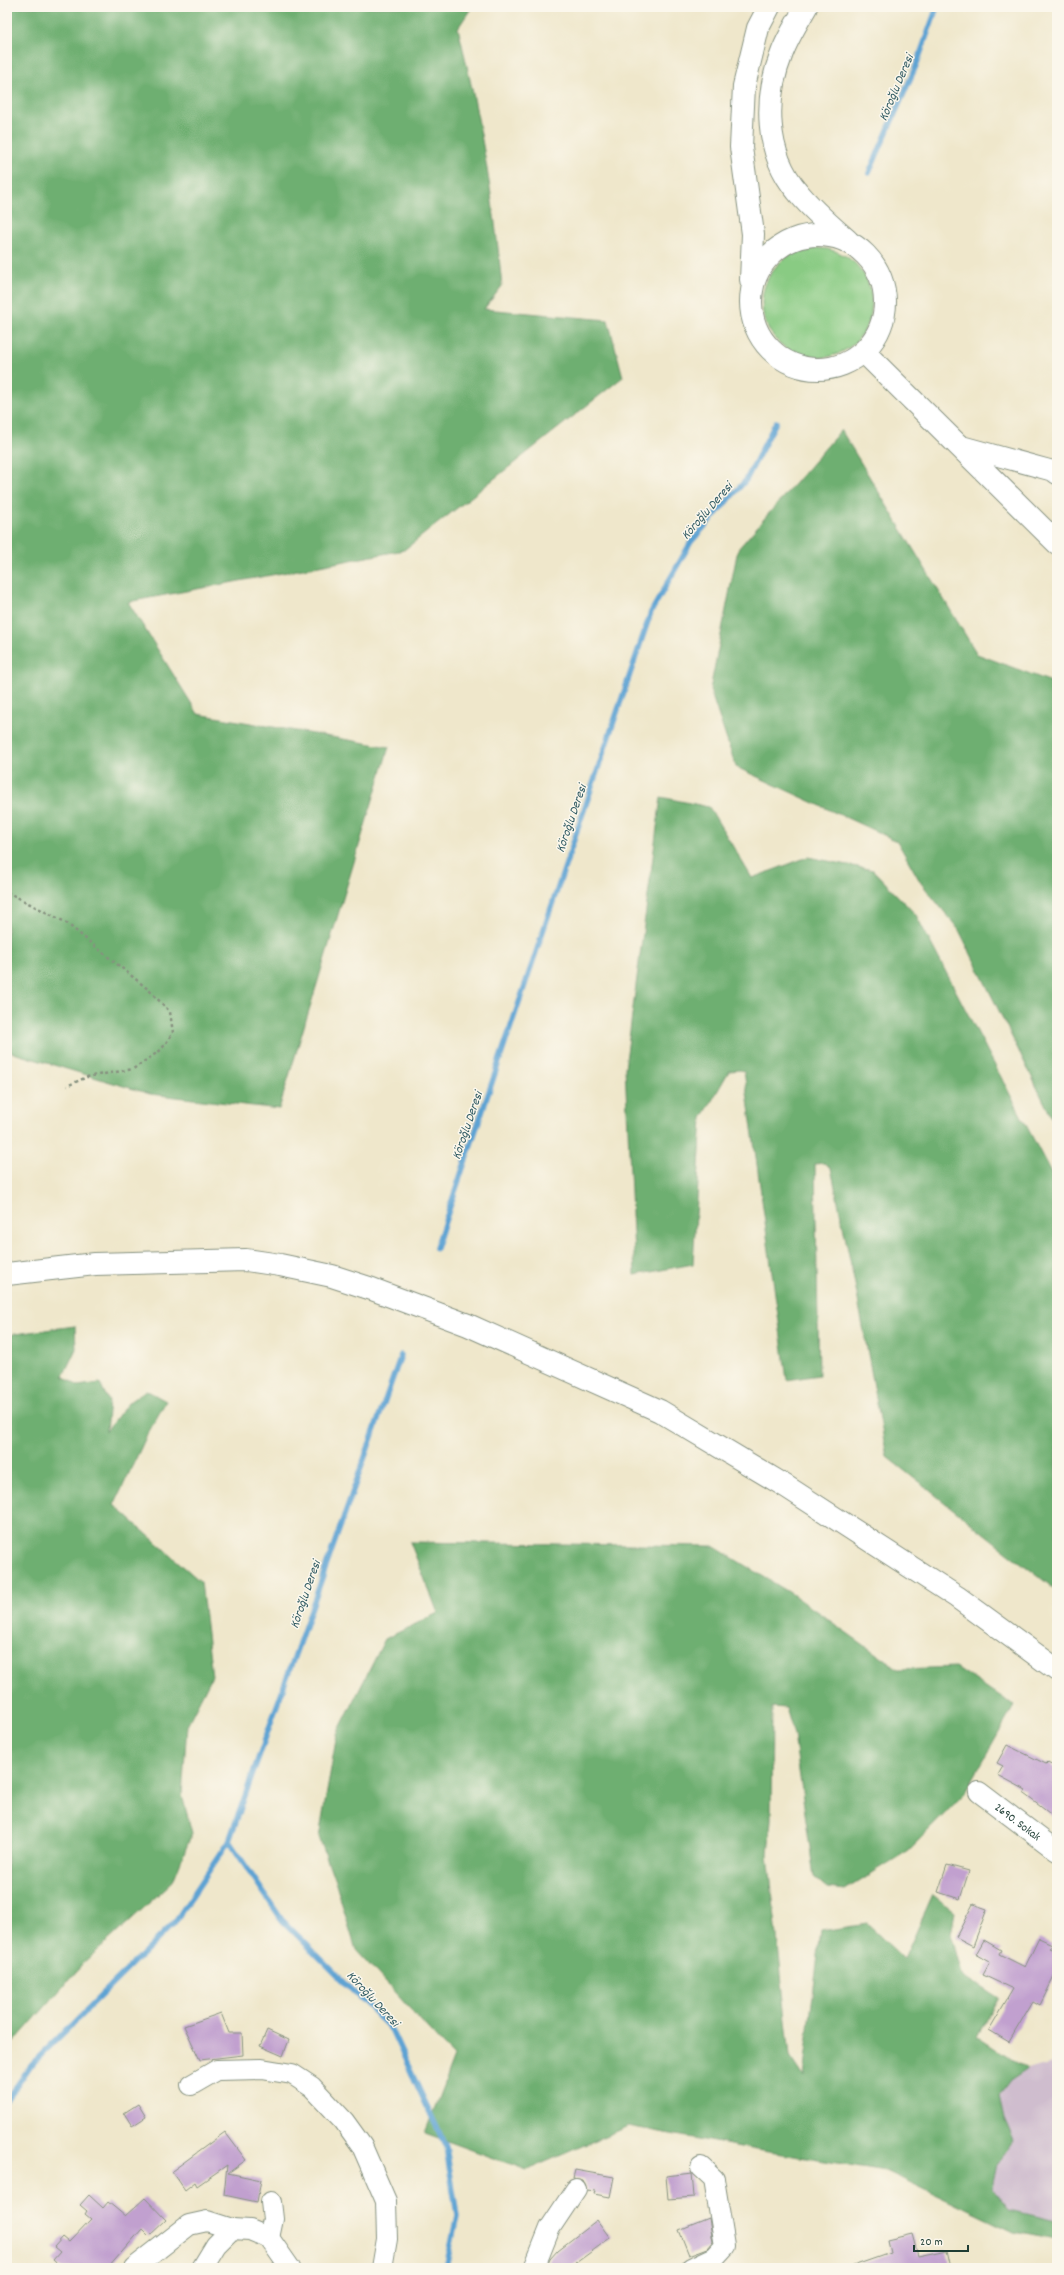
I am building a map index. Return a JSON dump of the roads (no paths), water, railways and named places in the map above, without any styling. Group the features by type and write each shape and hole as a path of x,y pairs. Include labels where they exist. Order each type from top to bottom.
{"main road":[{"path":"769,7 758,28 744,86 741,147 753,234 750,302 754,325 761,338 765,344 782,360 803,369 824,370 846,364 864,352 878,335 885,315 885,292 878,272 866,254 848,241 796,191 779,161 771,137 770,100 782,53 806,7"},
{"path":"750,302 754,280 765,260 782,245 804,236 826,235 848,241"},
{"path":"864,352 1057,543"},
{"path":"7,1274 95,1264 246,1260 280,1265 332,1276 372,1289 468,1325 660,1411 787,1487 957,1597 1057,1670"}],"street":[{"path":"958,446 1053,471 1057,474"},
{"name":"2690. Sokak","path":"979,1792 1057,1851"},
{"path":"191,2085 217,2070 262,2069 292,2074 312,2087 344,2121 362,2146 386,2201 387,2239 382,2268"},
{"path":"692,2268 715,2257 725,2246 714,2179 702,2167"},
{"path":"534,2268 550,2228 576,2189"},
{"path":"269,2238 273,2219 271,2202"},
{"path":"134,2268 189,2225 207,2221 232,2229 250,2230 269,2238 290,2268"},
{"path":"202,2268 216,2245 232,2229"}],"waterway":[{"name":"Köroğlu Deresi","path":"869,173 916,66 937,7"},
{"name":"Köroğlu Deresi","path":"436,1248 651,612 691,542 746,480 776,422"},
{"name":"Köroğlu Deresi","path":"7,2100 31,2065 174,1923 229,1841 401,1355"},
{"name":"Köroğlu Deresi","path":"229,1841 282,1920 391,2029 446,2147 457,2215 446,2268"}]}
